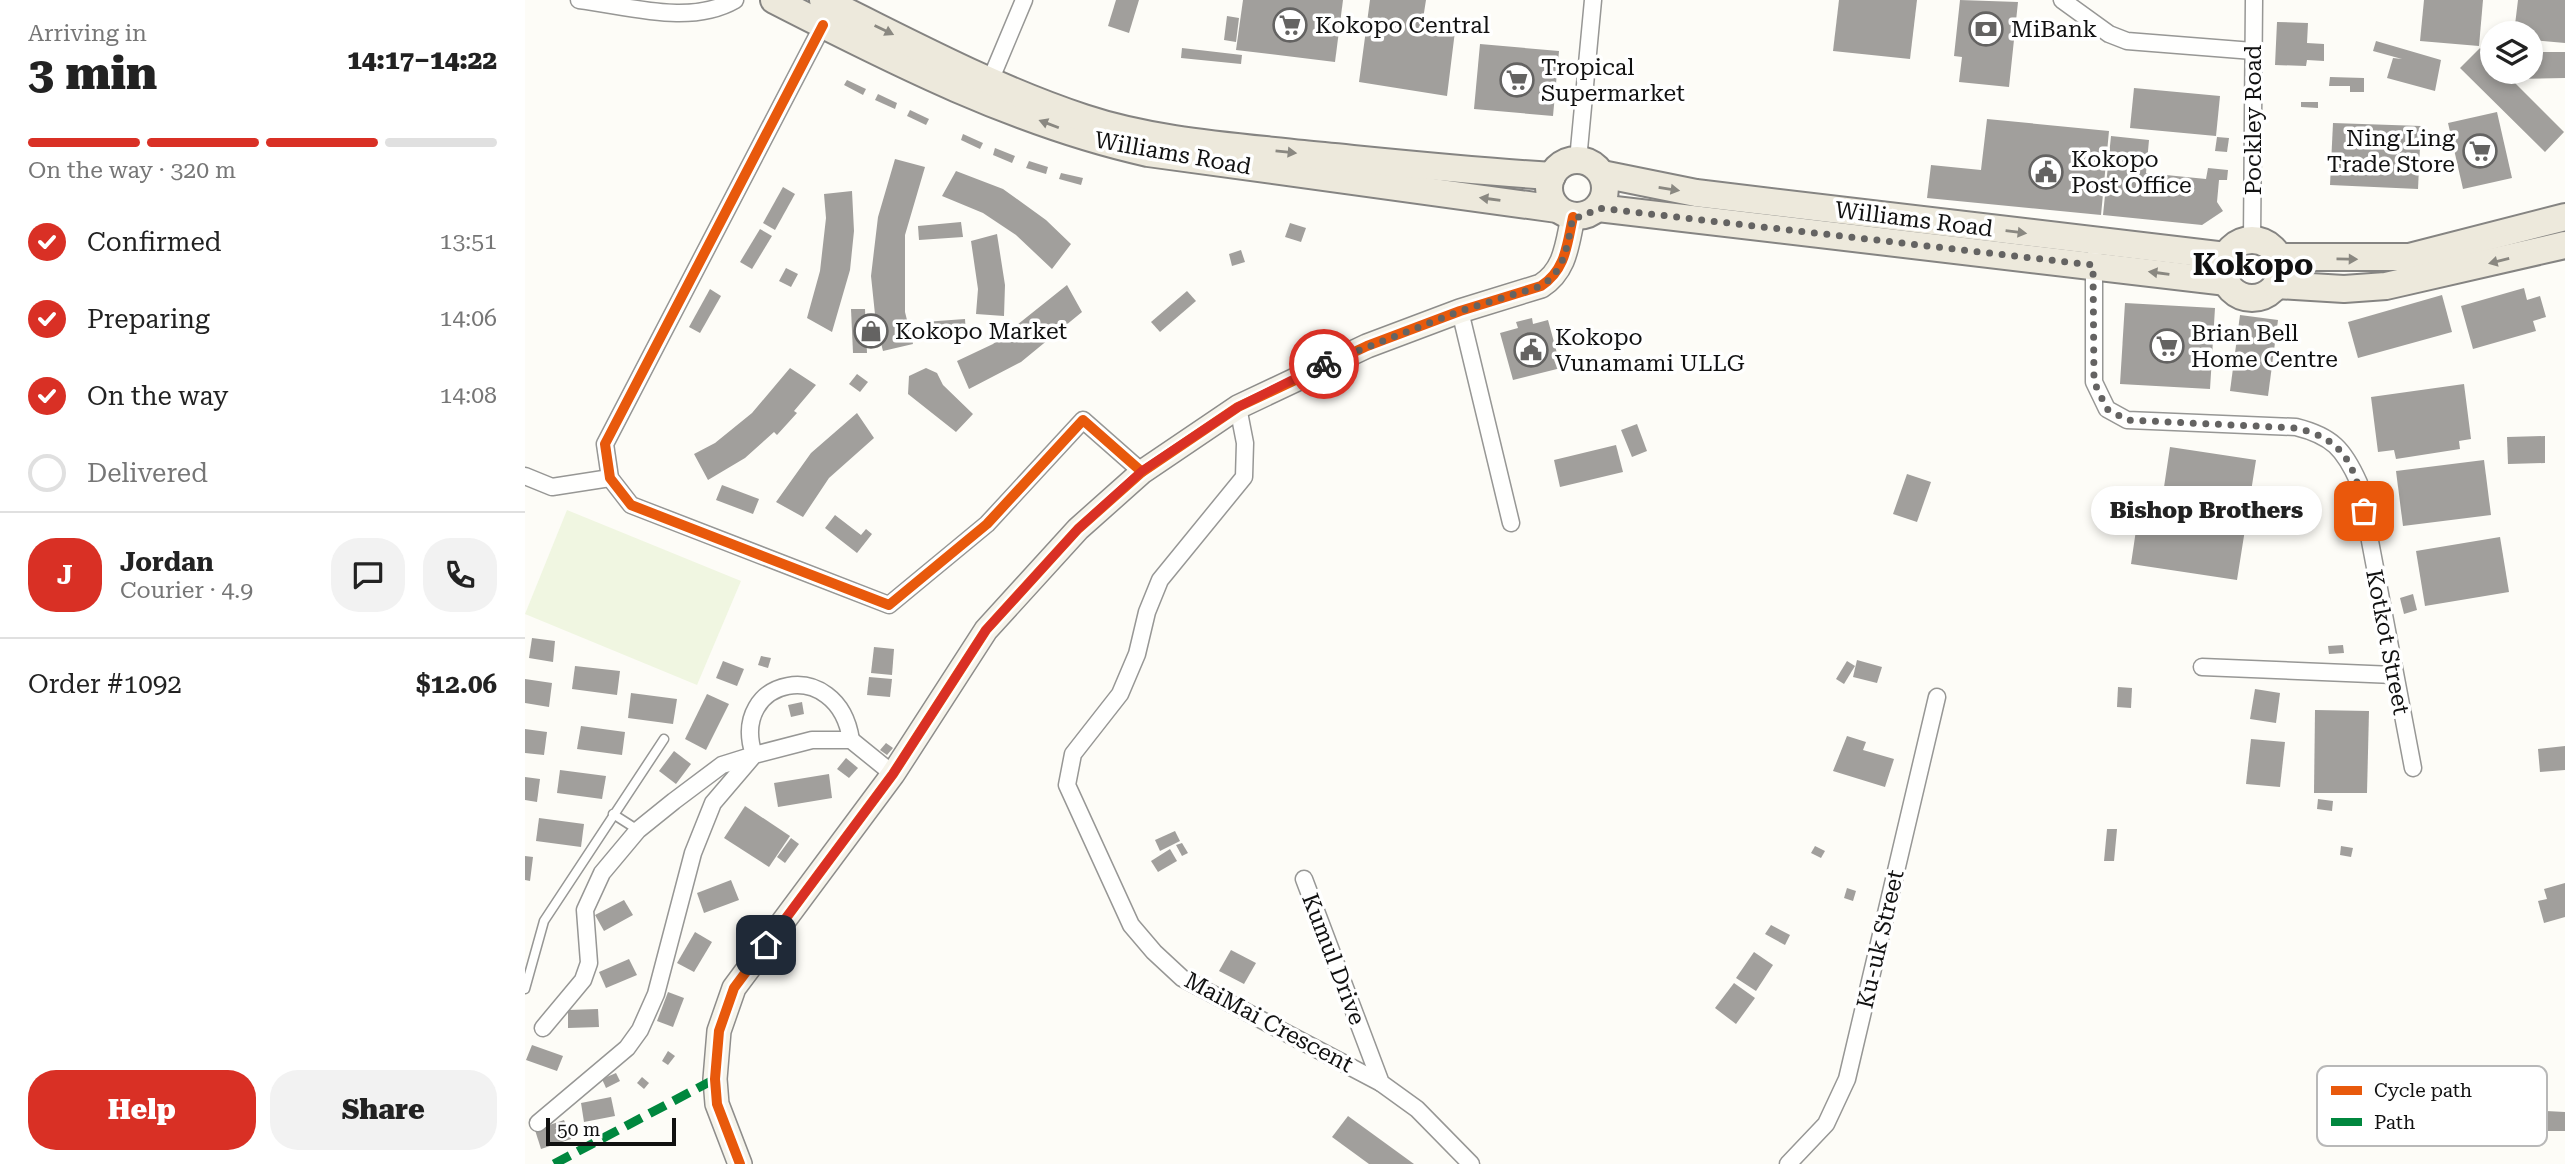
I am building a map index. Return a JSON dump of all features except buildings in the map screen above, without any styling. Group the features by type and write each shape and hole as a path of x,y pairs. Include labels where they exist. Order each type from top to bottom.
{"main road":[{"name":"Williams Road","path":"774,0 823,13 1086,119 1200,142 1478,172 1552,176"},
{"name":"Williams Road","path":"823,13 975,96 1077,135 1115,146 1582,217 1598,208 2094,253 2227,269 2245,297 2257,298 2276,285 2344,289 2386,286 2565,244"},
{"name":"Williams Road","path":"1578,160 1588,162 1602,174 1696,193 2094,253"},
{"path":"1565,213 1549,187 1552,176 1562,164 1578,160"},
{"path":"1598,208 1605,198 1606,186 1602,174"},
{"path":"2279,257 2409,257 2565,217"},
{"path":"2227,269 2233,248 2252,240 2273,248 2279,257 2281,272 2276,285"}],"street":[{"path":"579,0 686,13 709,12 735,0"},
{"path":"990,81 1024,0"},
{"path":"1578,160 1593,0"},
{"path":"2062,0 2096,25 2127,41 2253,51"},
{"name":"Pockley Road","path":"2252,240 2254,0"},
{"path":"823,13 605,444 610,478 631,505 889,605 987,524 1083,420 1142,471"},
{"path":"740,1164 717,1104 715,1079 719,1031 734,988 893,774 986,630 1078,529 1142,471 1238,407 1356,351 1460,311 1528,291 1551,279 1563,262 1565,213"},
{"name":"Kotkot Street","path":"2094,253 2094,382 2107,409 2127,420 2296,428 2320,433 2339,447 2359,483 2413,768"},
{"path":"1460,311 1511,523"},
{"name":"MaiMai Crescent","path":"1238,407 1245,443 1244,477 1160,580 1147,612 1137,654 1120,694 1073,754 1067,785 1131,925 1154,952 1182,978 1381,1083"},
{"path":"525,476 552,487 610,478"},
{"path":"2202,667 2394,675"},
{"path":"754,755 750,741 751,718 760,700 779,687 808,685 835,700 848,721 851,740"},
{"name":"Ku-uk Street","path":"1788,1164 1826,1124 1847,1079 1937,697"},
{"path":"543,1028 583,980 589,963 585,910 602,873 638,830 722,765 812,740 851,740 893,774"},
{"path":"538,1123 627,1048 640,1030 656,994 693,853 713,803 754,755"},
{"name":"Kumul Drive","path":"1304,879 1381,1083"},
{"path":"1381,1083 1417,1109 1471,1164"}],"lane":[{"path":"525,989 544,921 664,739"},
{"path":"613,814 638,830"}],"green space":[{"path":"567,510 741,581 697,685 525,614"}],"marked path":[{"path":"554,1164 715,1079"}],"cycle path":[{"path":"823,25 605,444 610,478 631,505 889,605 987,524 1083,420 1142,472"},
{"path":"740,1164 717,1104 715,1079 719,1031 734,988 893,774 986,630 1078,529 1142,472 1238,407 1367,346 1460,311 1541,286 1561,264 1573,217"}],"way so far":[{"path":"1324,364 1460,311 1541,286 1558,272 1563,262 1573,217 1591,214 1598,208 2093,265 2094,382 2107,409 2127,420 2296,428 2320,433 2339,447 2350,464 2359,483 2364,511"}],"place":[{"name":"Kokopo Central","path":"1290,25"},
{"name":"MiBank","path":"1986,29"},
{"name":"Tropical Supermarket","path":"1517,80"},
{"name":"Ning Ling Trade Store","path":"2480,151"},
{"name":"Kokopo Post Office","path":"2046,172"},
{"name":"Kokopo Market","path":"871,331"},
{"name":"Brian Bell Home Centre","path":"2167,346"},
{"name":"Kokopo Vunamami ULLG","path":"1531,350"},
{"name":"Bishop Brothers","path":"2364,511"}],"district":[{"name":"Kokopo","path":"2253,265"}],"route":[{"path":"766,945 893,774 986,630 1078,529 1142,471 1238,407 1324,364"}]}
